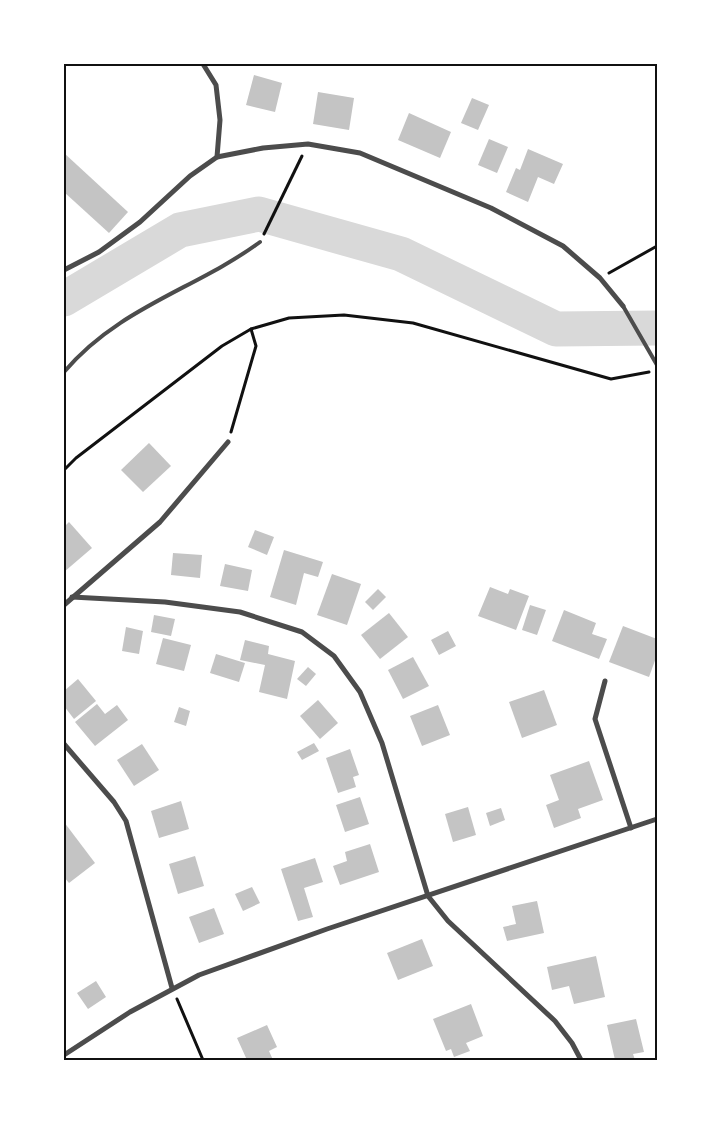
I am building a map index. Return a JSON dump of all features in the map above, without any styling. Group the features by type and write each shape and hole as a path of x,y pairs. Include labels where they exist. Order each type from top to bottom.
{"street":[{"path":"202,64 216,85 220,120 217,157"},
{"path":"64,270 99,252 140,222 190,176 217,157 263,148 308,144 360,153 491,208 563,246 600,278 623,306"},
{"path":"64,604 160,522 228,442"},
{"path":"72,597 164,602 240,612 302,632 334,656 360,692 382,743 428,896 448,921 556,1021 572,1043 581,1060"},
{"path":"604,681 595,719 631,828"},
{"path":"64,744 114,802 126,821 172,988"},
{"path":"64,1055 172,988 199,975 657,819"}],"lane":[{"path":"64,372 108,332 153,302 244,254 260,242"},
{"path":"623,306 657,365"}],"path":[{"path":"260,242 308,144"},
{"path":"600,278 657,246"},
{"path":"64,470 76,458 222,346 251,329 289,318 354,316 413,322 611,379 657,371"},
{"path":"228,442 256,346 251,329"},
{"path":"172,988 203,1060"}],"building":[{"path":"254,75 282,83 275,112 246,105"},
{"path":"318,92 354,98 349,130 313,124"},
{"path":"472,98 489,105 478,130 461,123"},
{"path":"409,113 451,132 440,158 398,140"},
{"path":"489,139 508,147 497,173 478,165"},
{"path":"528,149 563,164 554,184 538,177 528,202 506,192 516,168 520,170"},
{"path":"64,153 128,212 109,233 64,192"},
{"path":"149,443 171,466 143,492 121,470"},
{"path":"69,522 92,548 64,572 64,527"},
{"path":"255,530 274,537 267,555 248,547"},
{"path":"284,550 323,562 318,577 304,573 296,605 270,597"},
{"path":"173,553 202,555 200,578 171,575"},
{"path":"225,564 252,570 248,591 220,586"},
{"path":"332,574 361,584 347,625 317,615"},
{"path":"490,587 508,594 510,589 529,596 516,630 478,616"},
{"path":"378,589 386,597 373,610 365,602"},
{"path":"530,605 546,610 537,635 522,630"},
{"path":"564,610 596,623 592,634 607,639 599,659 552,641"},
{"path":"389,613 408,637 380,659 361,635"},
{"path":"154,615 175,619 171,636 151,632"},
{"path":"623,626 657,639 657,655 649,677 609,662"},
{"path":"126,627 143,631 139,654 122,651"},
{"path":"448,631 456,646 439,655 431,640"},
{"path":"163,638 191,645 184,671 156,664"},
{"path":"245,640 269,646 268,654 295,661 287,699 259,692 265,665 240,660"},
{"path":"216,654 245,663 239,682 210,673"},
{"path":"413,657 429,686 403,699 388,670"},
{"path":"308,667 316,674 306,686 297,679"},
{"path":"78,679 96,701 74,719 64,706 64,691"},
{"path":"544,690 557,725 522,738 509,702"},
{"path":"318,700 338,723 320,739 300,716"},
{"path":"97,704 105,714 117,705 128,720 95,746 75,722"},
{"path":"438,705 450,735 422,746 410,716"},
{"path":"179,707 190,711 186,726 174,722"},
{"path":"314,743 319,751 302,760 297,752"},
{"path":"142,744 159,770 134,786 117,760"},
{"path":"350,749 359,775 353,777 356,787 338,793 326,758"},
{"path":"589,761 603,800 578,809 581,818 554,828 546,805 559,800 550,775"},
{"path":"360,797 369,824 345,832 336,805"},
{"path":"181,801 189,829 159,838 151,811"},
{"path":"468,807 476,835 453,842 445,814"},
{"path":"501,808 505,820 490,826 486,813"},
{"path":"64,822 95,863 69,883 64,877"},
{"path":"370,844 379,872 340,885 333,866 347,861 345,852"},
{"path":"195,856 204,886 178,894 169,864"},
{"path":"315,858 323,882 304,888 313,917 298,921 281,869"},
{"path":"252,887 260,903 243,911 235,894"},
{"path":"537,901 544,933 507,941 503,927 516,924 512,906"},
{"path":"214,908 224,934 199,943 189,917"},
{"path":"422,939 433,966 398,980 387,953"},
{"path":"596,956 605,997 574,1004 569,986 552,990 547,967"},
{"path":"96,981 106,997 88,1009 77,993"},
{"path":"471,1004 483,1036 466,1043 470,1051 454,1057 451,1049 446,1051 433,1019"},
{"path":"636,1019 644,1052 633,1054 635,1060 615,1060 607,1025"},
{"path":"267,1025 277,1047 269,1051 273,1060 247,1060 237,1038"}],"waterway":[{"path":"64,299 180,230 259,214 401,254 556,329 657,328"}]}
